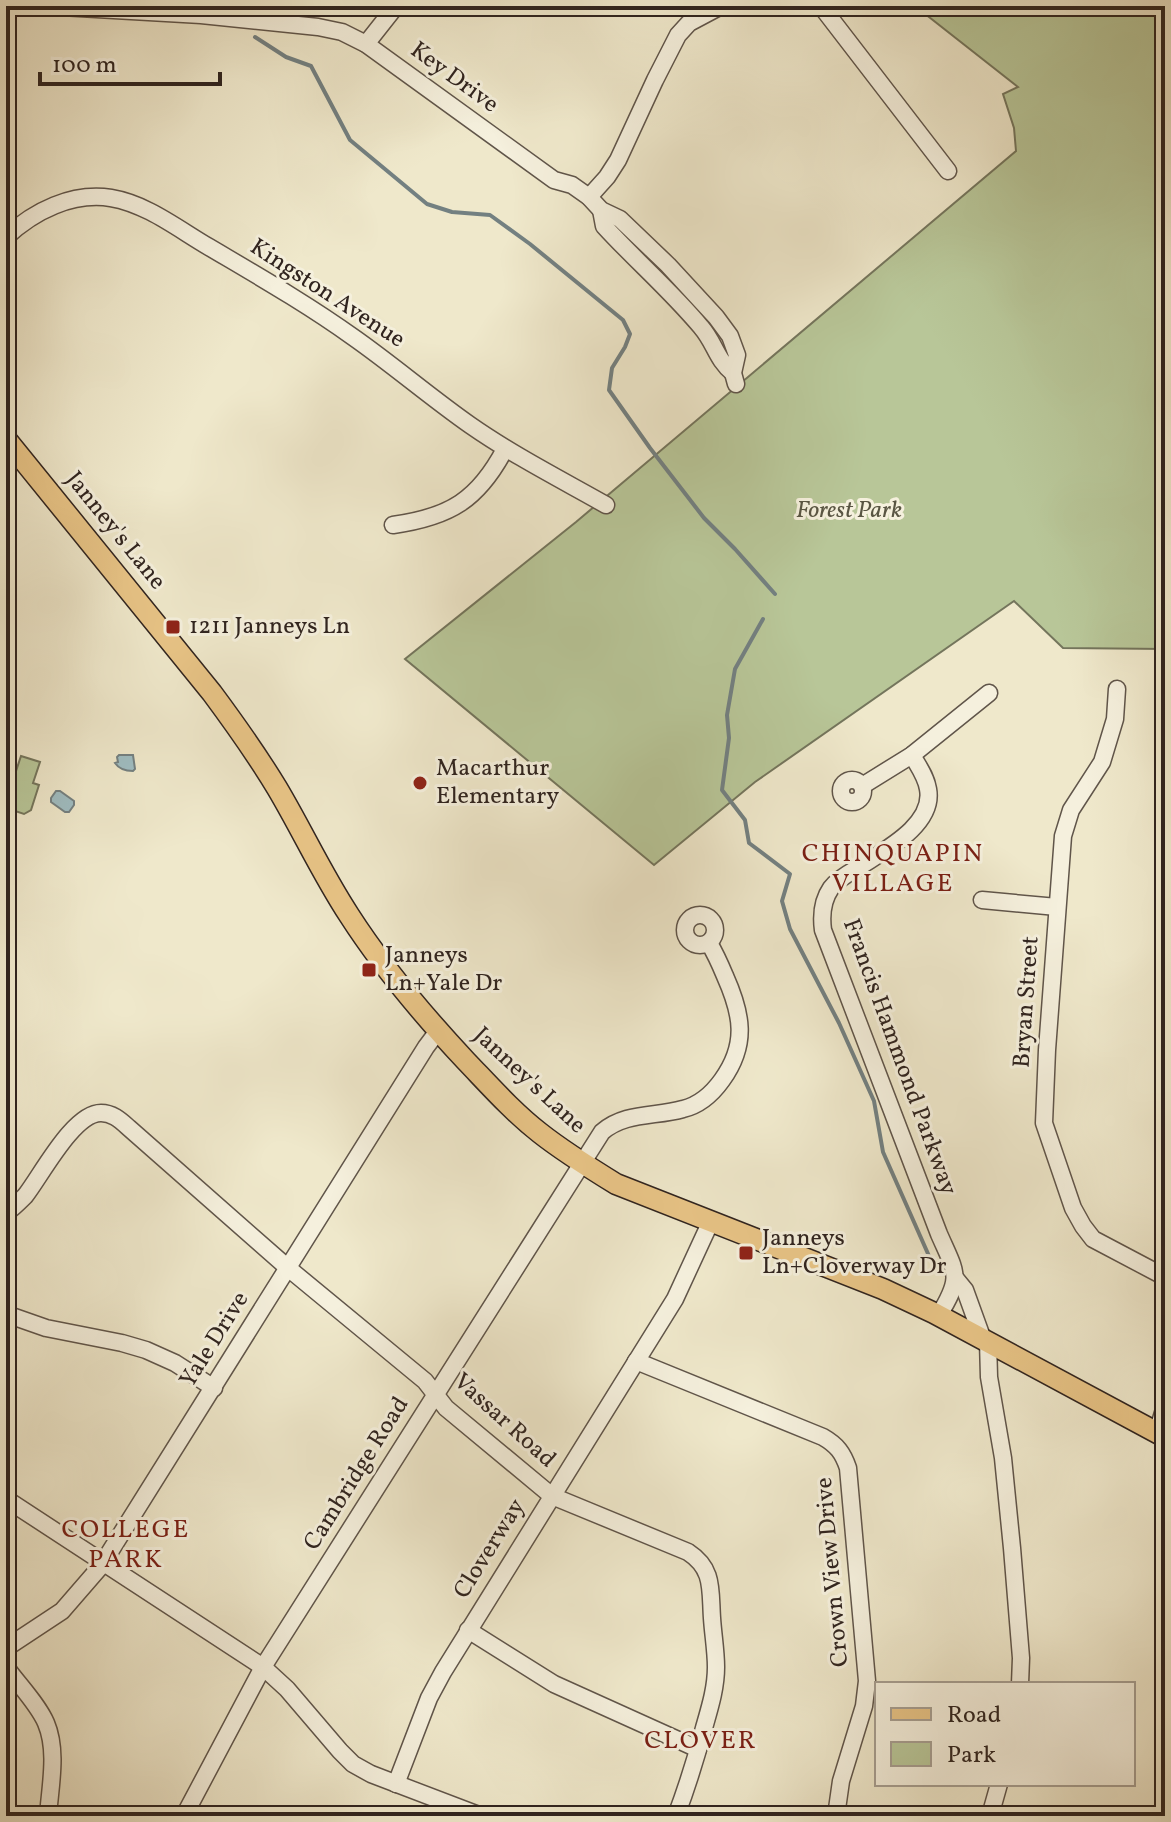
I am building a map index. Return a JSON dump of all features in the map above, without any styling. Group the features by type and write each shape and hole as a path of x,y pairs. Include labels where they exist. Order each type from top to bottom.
{"main road":[{"name":"Janney's Lane","path":"6,439 240,730 278,790 323,873 389,972 438,1031 538,1132 616,1184 883,1289 985,1339 1161,1435"}],"street":[{"name":"Key Drive","path":"44,6 204,11 342,32 366,44 554,180 572,185 589,197"},
{"path":"366,44 396,6"},
{"path":"721,6 689,23 678,35 618,160 589,197 601,210 620,219 636,233 716,317 730,336 737,355 734,378"},
{"path":"821,6 948,171"},
{"name":"Kingston Avenue","path":"6,237 36,214 74,200 110,198 142,208 314,310 505,449 606,505"},
{"path":"393,525 445,512 466,500 485,483 505,449"},
{"name":"Bryan Street","path":"1117,689 1115,719 1102,762 1071,810 1063,836 1044,1123 1073,1208 1093,1239 1165,1277"},
{"path":"862,786 912,755 989,693"},
{"name":"Francis Hammond Parkway","path":"912,755 924,774 928,788 928,802 922,816 910,833 833,885 821,916 823,930 956,1279 965,1290 985,1339 1003,1458 1021,1658 1020,1682"},
{"path":"982,900 1057,907"},
{"name":"Cambridge Road","path":"184,1816 263,1667 602,1132 632,1116 658,1114 701,1102 727,1073 738,1047 741,1022 736,1000 709,943"},
{"name":"Yale Drive","path":"6,1648 62,1611 104,1562 438,1031"},
{"name":"Vassar Road","path":"6,1213 27,1193 73,1130 98,1113 113,1116 288,1268 425,1381 446,1408 552,1496 688,1552 702,1563 711,1588 716,1665 714,1692 676,1816"},
{"name":"Cloverway","path":"396,1784 429,1698 443,1672 675,1299 711,1221"},
{"path":"939,1315 956,1279"},
{"path":"6,1314 46,1328 146,1350 175,1363 214,1388"},
{"name":"Crown View Drive","path":"636,1361 823,1437 840,1449 845,1458 867,1681 864,1706 841,1781 836,1816"},
{"path":"1161,1435 1165,1406"},
{"path":"6,1499 263,1667 287,1689 353,1764 371,1774 481,1816"},
{"path":"468,1630 554,1684 698,1749"},
{"path":"6,1667 45,1720 52,1738 48,1816"},
{"path":"990,1816 998,1786"},
{"path":"1163,1816 1165,1809"}],"green space":[{"name":"Forest Park","path":"915,6 1165,6 1165,649 1063,648 1014,601 755,782 654,865 405,659 576,522 1016,151 1014,128 1003,94 1018,87"},
{"path":"21,756 40,762 33,783 39,785 31,810 24,814 6,808 6,782 8,776 14,777"}],"water":[{"path":"119,755 133,755 133,771 115,763"},
{"path":"56,791 74,801 69,812 51,802"}],"waterway":[{"path":"255,37 286,57 311,66 350,140 427,204 452,212 490,215 623,320 630,334 612,368 609,390 704,518 775,594"},
{"path":"763,619 735,669 727,715 729,738 722,790 745,820 749,843 790,874 782,901 790,929 839,1023 874,1101 883,1152 929,1256"}],"place":[{"name":"1211 Janneys Ln","path":"173,627"},
{"name":"Macarthur Elementary","path":"420,783"},
{"name":"Janneys Ln+Yale Dr","path":"369,970"},
{"name":"Janneys Ln+Cloverway Dr","path":"746,1253"}],"district":[{"name":"CHINQUAPIN VILLAGE","path":"893,869"},
{"name":"COLLEGE PARK","path":"126,1545"},
{"name":"CLOVER","path":"701,1741"}]}
